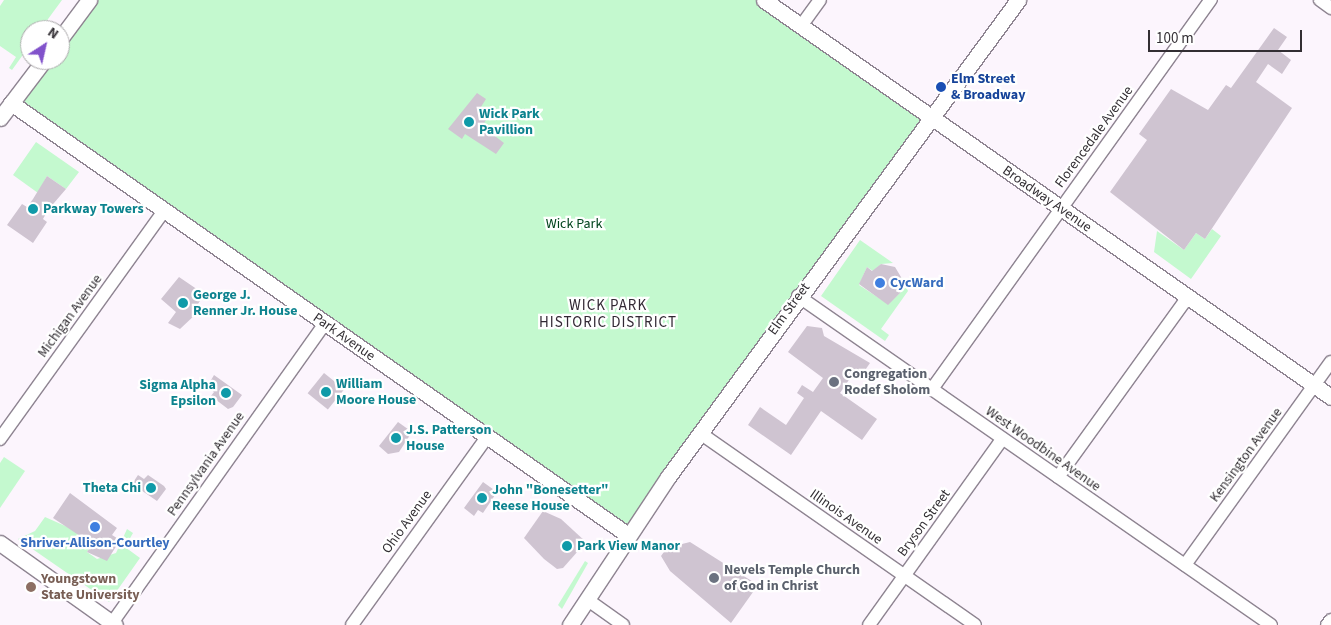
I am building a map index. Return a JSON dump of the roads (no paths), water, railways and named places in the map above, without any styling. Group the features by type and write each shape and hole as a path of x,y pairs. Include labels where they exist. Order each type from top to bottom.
{"street":[{"path":"70,26 89,0"},
{"name":"Broadway Avenue","path":"764,0 1331,397"},
{"path":"801,26 820,0"},
{"name":"Elm Street","path":"570,625 588,600 628,535 798,296 1018,0"},
{"name":"Florencedale Avenue","path":"932,390 1211,0"},
{"path":"1320,0 1331,8"},
{"path":"0,118 36,70"},
{"name":"Park Avenue","path":"11,103 628,535"},
{"name":"Michigan Avenue","path":"0,439 164,210"},
{"name":"West Woodbine Avenue","path":"798,296 1271,625"},
{"path":"1058,477 1188,297"},
{"name":"Pennsylvania Avenue","path":"113,624 325,323"},
{"name":"Kensington Avenue","path":"1185,565 1331,362"},
{"name":"Illinois Avenue","path":"700,433 975,625"},
{"name":"Ohio Avenue","path":"352,625 487,437"},
{"name":"Bryson Street","path":"869,625 1002,439"},
{"path":"0,543 113,624"},
{"path":"588,600 623,625"},
{"path":"1328,625 1331,621"}],"place":[{"name":"Elm Street & Broadway","path":"941,87"},
{"name":"Wick Park Pavillion","path":"469,122"},
{"name":"Parkway Towers","path":"33,209"},
{"name":"CycWard","path":"880,283"},
{"name":"George J. Renner Jr. House","path":"183,303"},
{"name":"Congregation Rodef Sholom","path":"834,382"},
{"name":"William Moore House","path":"326,392"},
{"name":"Sigma Alpha Epsilon","path":"226,393"},
{"name":"J.S. Patterson House","path":"396,438"},
{"name":"Theta Chi","path":"151,488"},
{"name":"John \"Bonesetter\" Reese House","path":"482,498"},
{"name":"Shriver-Allison-Courtley","path":"95,527"},
{"name":"Park View Manor","path":"567,546"},
{"name":"Nevels Temple Church of God in Christ","path":"714,578"},
{"name":"Youngstown State University","path":"31,587"}],"district":[{"name":"WICK PARK HISTORIC DISTRICT","path":"608,314"}],"park label":[{"name":"Wick Park","path":"574,224"}]}
